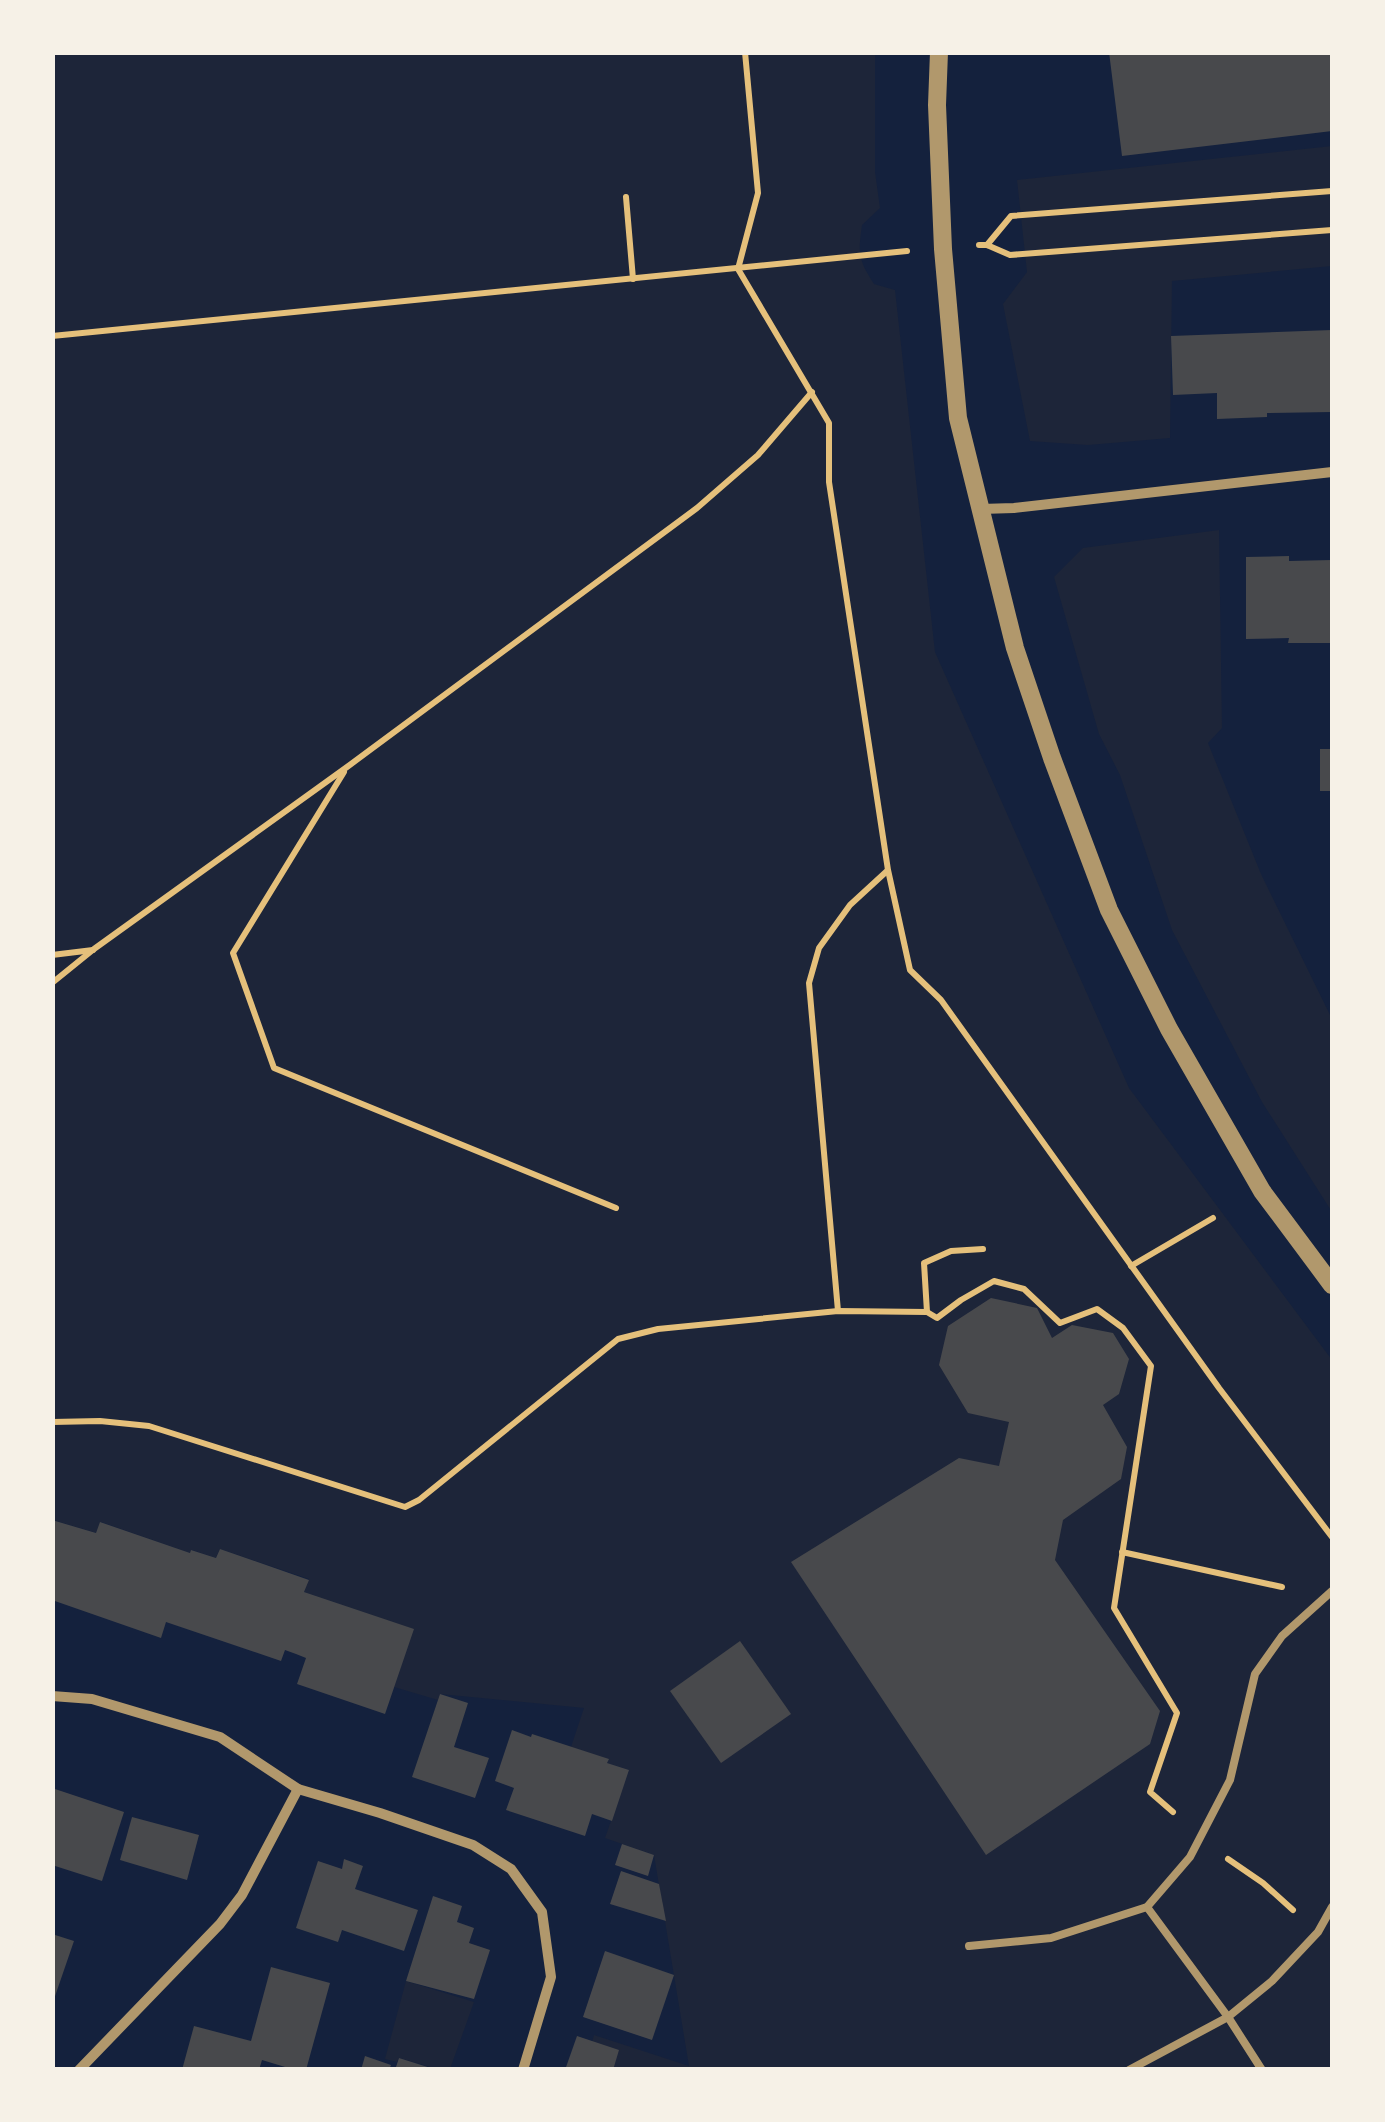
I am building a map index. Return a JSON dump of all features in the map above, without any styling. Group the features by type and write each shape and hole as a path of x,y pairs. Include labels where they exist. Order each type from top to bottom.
{"street":[{"path":"939,52 937,105 943,248 958,418 1015,648 1109,910 1169,1029 1262,1191 1332,1285"},
{"path":"982,509 1332,472"},
{"path":"52,1696 92,1699 220,1737 298,1789 474,1844 511,1869 542,1912 551,1977 524,2070"},
{"path":"79,2070 220,1924 242,1896 298,1789"}],"lane":[{"path":"969,1946 1050,1938 1147,1907 1190,1857 1230,1780 1255,1674 1282,1636 1330,1594"},
{"path":"1147,1907 1262,2070"},
{"path":"1130,2070 1228,2017 1295,1957 1318,1932 1332,1907"}],"path":[{"path":"745,52 758,192 738,269 828,423 829,482 888,870 910,970 942,1000 1219,1388 1332,1537"},
{"path":"1332,191 1011,216 986,244 1010,256 1332,230"},
{"path":"626,197 633,279"},
{"path":"52,336 910,251"},
{"path":"52,983 698,508 758,455 812,392"},
{"path":"348,767 233,953 274,1068 616,1208"},
{"path":"838,1311 808,983 819,948 850,905 888,870"},
{"path":"52,954 94,950"},
{"path":"1131,1266 1213,1218"},
{"path":"927,1312 924,1263 950,1251 983,1249"},
{"path":"52,1422 150,1426 405,1506 419,1500 618,1339 658,1329 838,1311 927,1312 937,1318 994,1281 1024,1288 1060,1323 1097,1308 1123,1328 1151,1366 1114,1608 1177,1713 1150,1792 1263,1883"},
{"path":"1122,1552 1330,1594"}],"shaded area":[{"path":"53,53 875,53 875,172 880,208 862,225 860,250 874,284 895,290 935,652 1129,1088 1332,1360 1332,2069 613,2069 592,2042 594,2035 689,2066 654,1855 605,1838 629,1770 571,1747 584,1708 440,1694 438,1700 394,1687 413,1629 304,1592 309,1579 220,1549 216,1558 101,1522 96,1533 53,1520"},
{"path":"1332,146 1332,266 1172,281 1170,438 1088,445 1030,441 1003,304 1027,272 1017,180"},
{"path":"1219,530 1222,728 1208,743 1261,874 1332,1019 1332,1212 1262,1102 1172,930 1120,775 1099,734 1054,577 1083,548"},
{"path":"406,1981 474,2002 450,2069 399,2058 397,2062 385,2059"}],"building":[{"path":"1109,52 1332,52 1332,131 1122,156"},
{"path":"1332,330 1332,412 1217,419 1217,393 1173,395 1171,336"},
{"path":"1289,556 1289,561 1332,560 1332,643 1246,639 1246,557"},
{"path":"1320,749 1332,749 1332,791 1320,791"},
{"path":"991,1298 1037,1308 1052,1338 1072,1325 1113,1333 1129,1359 1119,1394 1103,1405 1127,1447 1121,1479 1063,1520 1055,1560 1160,1711 1150,1744 986,1855 791,1562 959,1458 999,1466 1009,1422 968,1413 939,1365 948,1326"},
{"path":"52,1520 96,1533 100,1522 216,1558 220,1549 309,1580 304,1592 414,1629 385,1714 297,1684 306,1658 285,1650 281,1661 166,1622 161,1638 52,1600"},
{"path":"740,1641 791,1714 721,1763 670,1691"},
{"path":"440,1694 468,1703 454,1747 489,1758 475,1798 412,1777"},
{"path":"512,1730 609,1759 607,1763 629,1770 612,1821 592,1814 585,1836 506,1810 514,1788 495,1781"},
{"path":"52,1788 124,1812 102,1881 52,1865"},
{"path":"132,1817 199,1835 187,1880 120,1860"},
{"path":"622,1844 654,1855 648,1876 615,1865"},
{"path":"344,1859 363,1866 355,1889 418,1910 404,1951 342,1930 338,1942 296,1928 318,1861 342,1869"},
{"path":"621,1871 659,1884 666,1921 610,1904"},
{"path":"433,1896 462,1906 457,1922 474,1928 469,1943 490,1950 474,1999 406,1981"},
{"path":"52,1934 74,1941 53,2002 52,2002"},
{"path":"605,1951 674,1975 652,2040 583,2017"},
{"path":"271,1967 330,1983 306,2070 262,2060 259,2070 182,2070 194,2026 251,2041"},
{"path":"577,2036 619,2050 613,2070 565,2070"},
{"path":"365,2056 391,2065 389,2070 361,2070"},
{"path":"399,2058 434,2069 434,2070 395,2070"}]}
